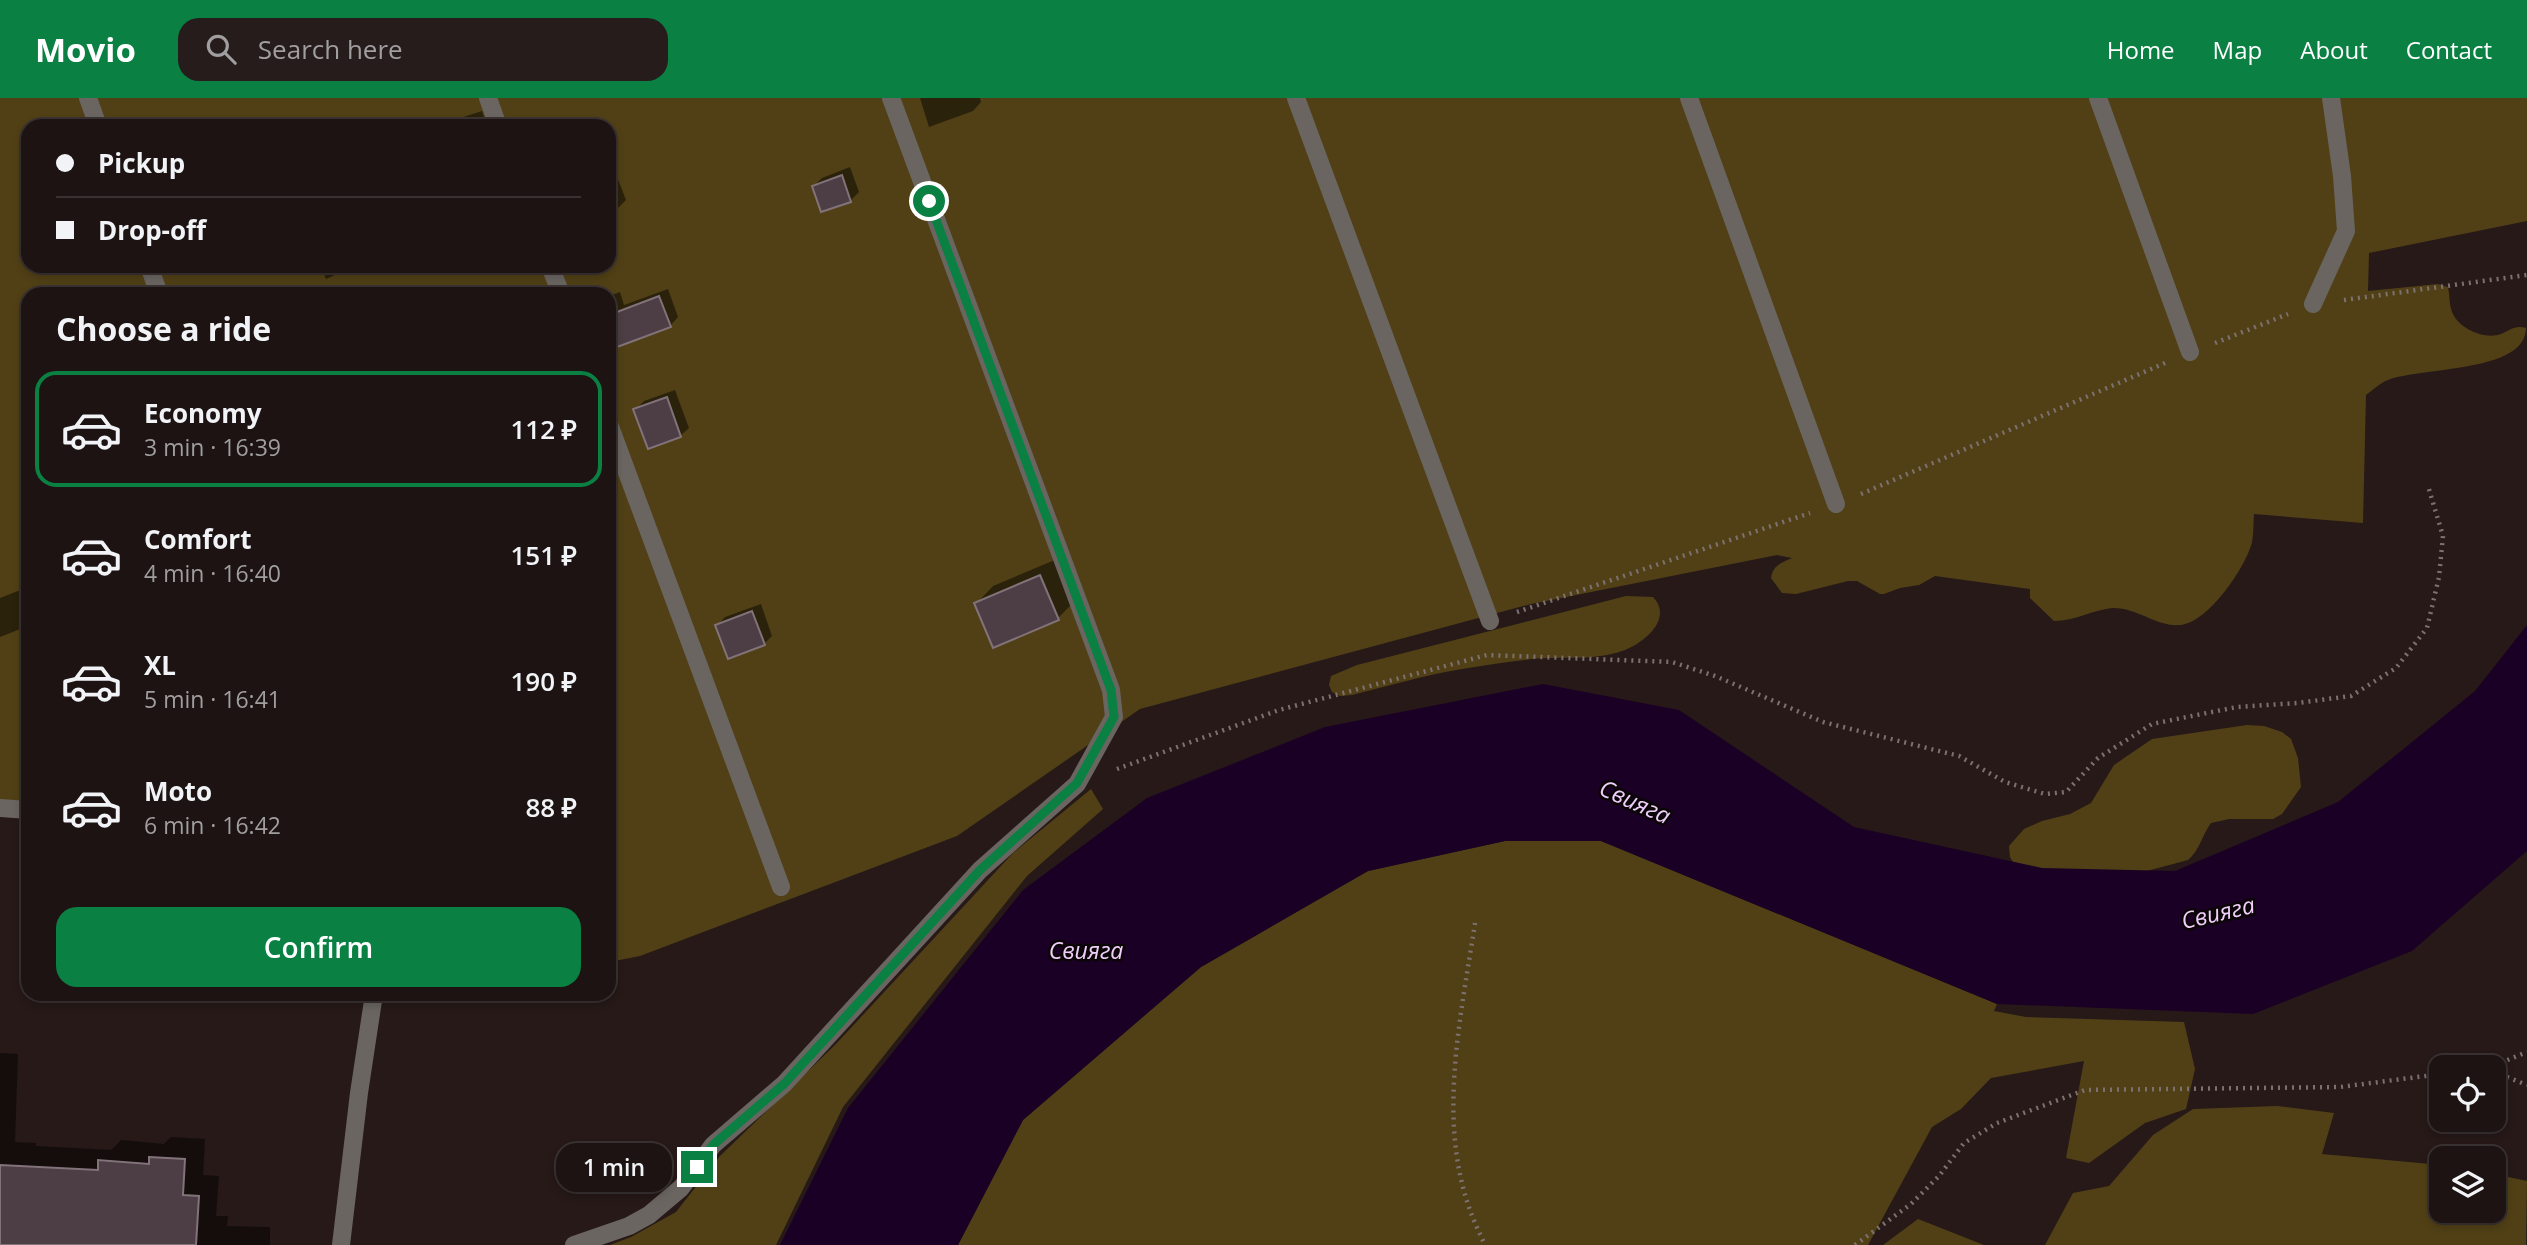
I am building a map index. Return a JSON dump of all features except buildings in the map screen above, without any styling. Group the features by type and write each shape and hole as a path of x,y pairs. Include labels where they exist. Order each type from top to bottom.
{"lane":[{"path":"88,98 96,119"},
{"path":"488,98 496,119"},
{"path":"574,1245 629,1226 649,1215 681,1188 713,1145 784,1084 980,870 1077,783 1114,717 1111,690 891,98"},
{"path":"1296,98 1490,621"},
{"path":"1689,98 1836,504"},
{"path":"2098,98 2190,352"},
{"path":"2312,304 2346,231 2342,176 2331,98"},
{"path":"616,443 781,887"},
{"path":"0,808 21,810"},
{"path":"341,1245 373,1001"}],"path":[{"path":"1490,621 1836,504 2190,352 2312,304 2527,275"},
{"path":"1077,783 1279,710 1487,655 1672,662 1714,676 1823,722 1959,756 2005,782 2045,794 2066,792 2098,758 2152,724 2237,707 2297,704 2351,696 2396,668 2427,628 2439,577 2443,536 2428,486"},
{"path":"1475,923 1459,1027 1453,1109 1458,1158 1469,1209 1485,1245"},
{"path":"2506,1061 2527,1052"},
{"path":"1855,1245 1911,1204 1939,1176 1964,1143 1997,1123 2085,1090 2340,1087 2429,1076"},
{"path":"2506,1077 2527,1085"}],"shaded area":[{"path":"0,98 2527,98 2527,221 2369,253 2368,291 2438,284 2448,287 2452,311 2467,329 2488,336 2526,328 2521,343 2509,353 2491,361 2388,380 2366,395 2363,523 2254,514 2252,542 2234,579 2214,604 2191,622 2171,625 2130,611 2112,608 2054,621 2030,598 2030,589 1935,576 1919,585 1884,594 1857,581 1796,594 1782,593 1771,578 1772,574 1778,565 1792,558 1777,555 1531,604 1140,709 957,836 640,956 616,961 616,287 21,287 21,814 0,814"},
{"path":"1626,596 1653,597 1659,605 1660,614 1658,622 1647,637 1622,651 1600,656 1531,659 1471,668 1420,677 1352,695 1340,696 1332,692 1329,685 1331,676 1357,665"},
{"path":"2247,725 2264,726 2282,732 2291,739 2298,758 2301,787 2282,814 2273,819 2229,819 2211,823 2188,860 2117,879 2018,871 2010,857 2009,846 2024,829 2070,814 2091,803 2114,765 2152,739"},
{"path":"1091,789 1103,809 1027,876 843,1107 776,1245 610,1245 631,1237 676,1212 720,1156 836,1044 1013,853"},
{"path":"1505,841 1601,841 1997,1004 1994,1011 2026,1017 2184,1022 2195,1069 2186,1109 2145,1123 2089,1163 2066,1158 2084,1061 1991,1078 1961,1109 1932,1127 1868,1245 958,1245 1023,1120 1201,967 1368,871"},
{"path":"2277,1106 2334,1113 2322,1154 2429,1164 2429,1223 2506,1223 2506,1177 2527,1181 2526,1245 2045,1245 2073,1193 2109,1186 2153,1135 2193,1109"},
{"path":"1918,1219 1984,1245 1883,1245"}],"water":[{"name":"Свияга","path":"2527,625 2527,851 2412,951 2253,1014 1997,1004 1601,841 1505,841 1368,871 1201,967 1023,1120 958,1245 780,1245 848,1108 1023,890 1147,798 1325,727 1543,684 1679,710 1854,827 2042,868 2175,871 2338,802 2475,691"}],"route":[{"path":"697,1167 713,1145 784,1084 980,870 1077,783 1114,717 1111,690 929,201"}]}
